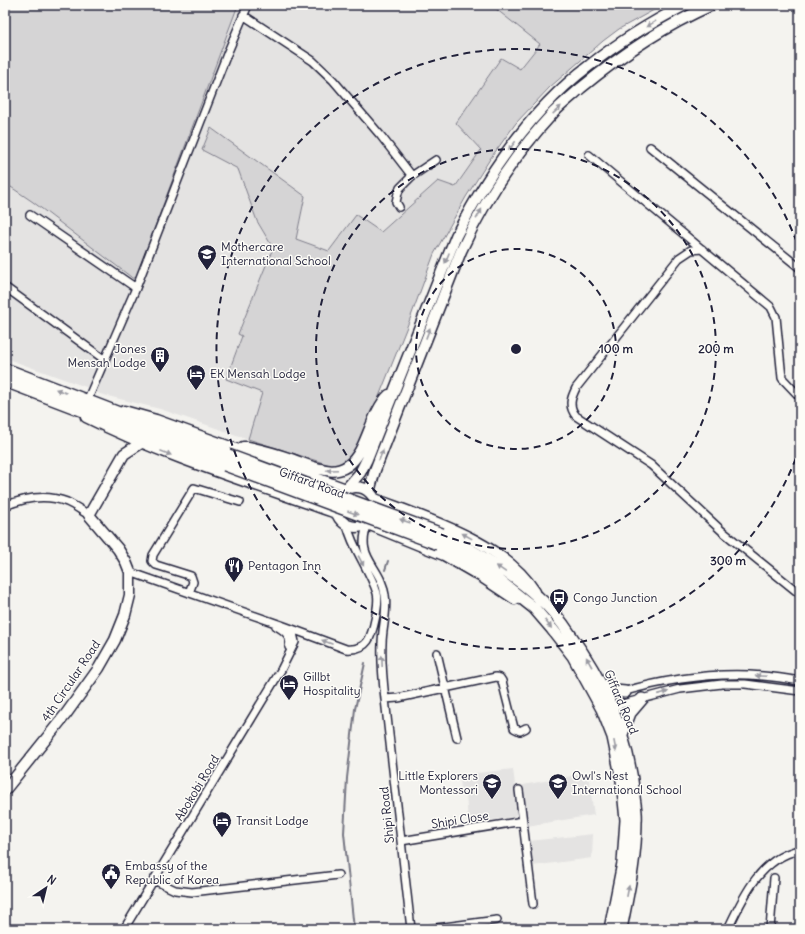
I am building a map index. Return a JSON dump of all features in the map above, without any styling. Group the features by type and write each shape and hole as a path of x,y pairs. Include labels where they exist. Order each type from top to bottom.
{"main road":[{"path":"685,5 625,40 588,66 555,96 498,164 468,212 456,236 363,467 356,479 337,499 336,512 339,518 347,525 358,527 368,524 376,513 376,506 372,495 375,470 461,251 479,214 502,178 555,111 593,79 630,50 684,17 712,5"},
{"name":"Giffard Road","path":"5,369 440,539 468,548 501,569 538,597"},
{"name":"Giffard Road","path":"5,380 69,405 227,455 346,490"},
{"path":"227,455 249,447 287,458 313,468 322,470 342,469 357,457 380,407 386,398 396,388"},
{"name":"Giffard Road","path":"69,405 81,414 120,434 183,460 336,512"},
{"path":"120,434 124,454"},
{"path":"89,515 124,454 141,443"},
{"path":"346,490 358,487 372,495"},
{"name":"Giffard Road","path":"372,495 464,534 492,551 519,571 530,584 538,597 564,626 585,655 600,684 622,780 626,820 623,863 610,929"},
{"name":"4th Circular Road","path":"5,790 66,714 99,668 125,615 130,595 130,572 118,549 89,515"},
{"name":"Giffard Road","path":"368,524 444,555 482,577 521,603 534,608"},
{"name":"Giffard Road","path":"440,539 496,578 534,608 549,624 604,703 622,734 632,778 636,820 634,863 621,929"},
{"path":"600,684 614,691 625,692"},
{"path":"622,734 630,713 642,699"}],"street":[{"path":"87,401 136,288 248,5"},
{"path":"243,15 313,61 333,80 381,136 412,176"},
{"path":"650,146 800,268"},
{"path":"589,155 771,306 776,318 782,378 800,397"},
{"path":"399,207 396,202 398,193 412,176 436,160"},
{"path":"30,215 136,288"},
{"path":"702,249 691,250 680,258 576,388 570,401 571,408 576,416 651,464 722,531 800,594"},
{"path":"5,288 105,360"},
{"path":"189,594 193,582 191,576 156,565 152,561 153,555 194,488 240,502"},
{"path":"5,506 20,500 50,498 66,502 89,515"},
{"name":"Shipi Road","path":"368,524 364,536 364,550 380,579 386,596 381,654 411,929"},
{"name":"Abokobi Road","path":"130,572 346,649 353,650 364,646 371,636 378,598 373,583 358,555 347,525"},
{"name":"Abokobi Road","path":"268,620 285,631 289,637 290,642 287,657"},
{"name":"Abokobi Road","path":"124,929 281,670 295,642 292,629"},
{"path":"437,653 444,689 457,738"},
{"path":"604,703 625,692 665,682 701,676 762,676 800,680"},
{"path":"385,699 444,689 496,677 500,678 502,681 514,728 520,731 526,728"},
{"path":"604,703 642,699 680,689 722,684 745,684 800,691"},
{"path":"519,790 533,904"},
{"name":"Shipi Close","path":"401,841 523,821"},
{"path":"728,929 742,900 759,875 772,861 800,850"},
{"path":"154,880 175,890 192,892 338,875"},
{"path":"770,929 774,878"},
{"path":"429,929 497,920"}],"shaded area":[{"path":"5,5 238,5 135,280 33,202 5,183"},
{"path":"238,5 491,5 540,44 520,69 501,58 456,123 481,150 454,187 438,181 381,232 356,216 329,251 296,239 305,196 211,128 202,150 238,169 257,221 273,248 238,333 242,335 226,378 262,393 248,439 160,409 100,394 86,387 5,358 5,183 33,202 135,280"},
{"path":"491,5 663,5 619,29 550,87 516,123 490,159 466,197 434,254 410,319 356,454 342,465 333,466 248,439 262,393 226,379 242,336 238,334 273,248 257,221 238,169 202,150 211,128 305,196 296,239 329,251 356,215 381,232 438,181 455,187 481,150 456,123 501,58 520,69 540,44"},
{"name":"Little Explorers Montessori","path":"513,769 518,808 516,815 513,817 468,824 466,792 461,792 460,775"},
{"name":"Owl's Nest International School","path":"588,773 594,815 527,826 523,785"},
{"path":"593,834 592,858 532,866 529,841"},
{"path":"507,922 508,929 456,929"}],"waterway":[{"path":"385,570 388,561"},
{"path":"354,929 344,833 347,778 355,709 365,663"}],"place":[{"name":"Mothercare International School","path":"207,271"},
{"name":"Jones Mensah Lodge","path":"160,373"},
{"name":"EK Mensah Lodge","path":"196,391"},
{"name":"Pentagon Inn","path":"234,583"},
{"name":"Congo Junction","path":"559,615"},
{"name":"Gillbt Hospitality","path":"289,701"},
{"name":"Little Explorers Montessori","path":"492,800"},
{"name":"Owl's Nest International School","path":"558,800"},
{"name":"Transit Lodge","path":"222,838"},
{"name":"Embassy of the Republic of Korea","path":"111,890"}]}
